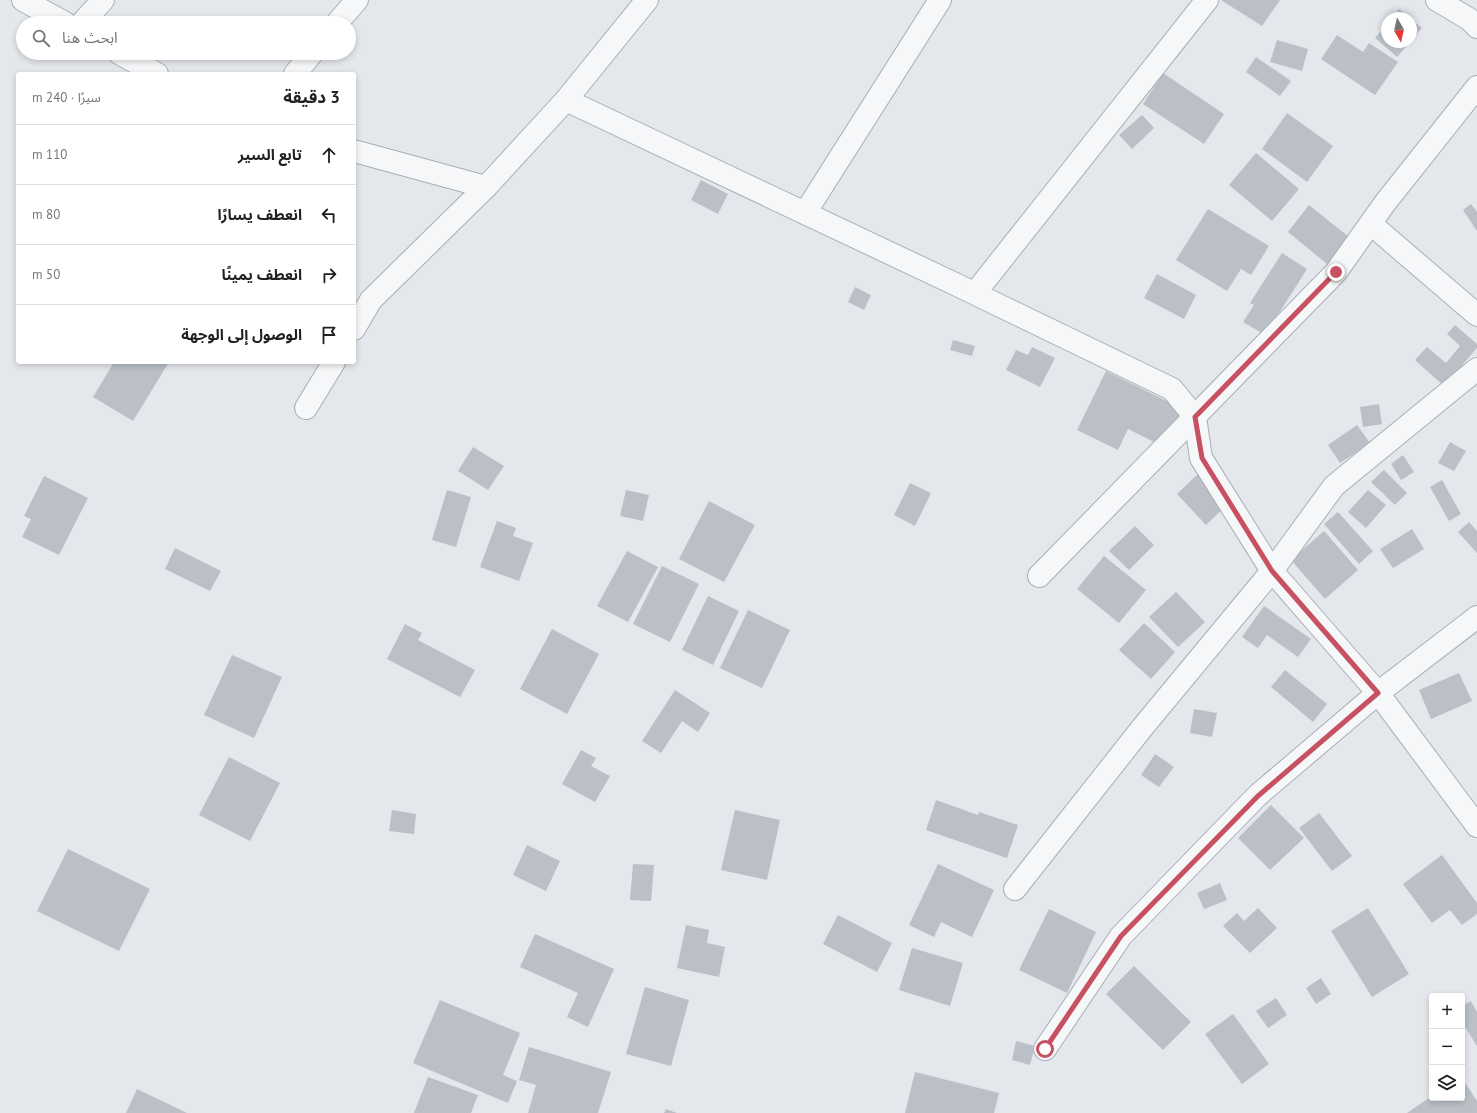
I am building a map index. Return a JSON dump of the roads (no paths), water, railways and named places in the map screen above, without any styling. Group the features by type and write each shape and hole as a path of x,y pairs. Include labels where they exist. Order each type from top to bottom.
{"street":[{"path":"23,0 52,16"},
{"path":"88,16 103,0"},
{"path":"343,16 357,0"},
{"path":"356,326 371,300 486,187 566,100 647,0"},
{"path":"805,213 940,0"},
{"path":"975,293 1206,0"},
{"path":"1451,3 1477,27"},
{"path":"132,60 153,72"},
{"path":"296,72 306,60"},
{"path":"1039,576 1336,272 1385,203 1477,87"},
{"path":"566,100 975,293 1172,389 1195,417 1202,458 1272,571 1378,693 1477,826"},
{"path":"356,152 486,187"},
{"path":"1371,224 1477,315"},
{"path":"306,408 333,364"},
{"path":"1015,889 1142,728 1272,571 1334,486 1477,369"},
{"path":"1045,1049 1121,936 1258,796 1378,693 1477,617"}]}
